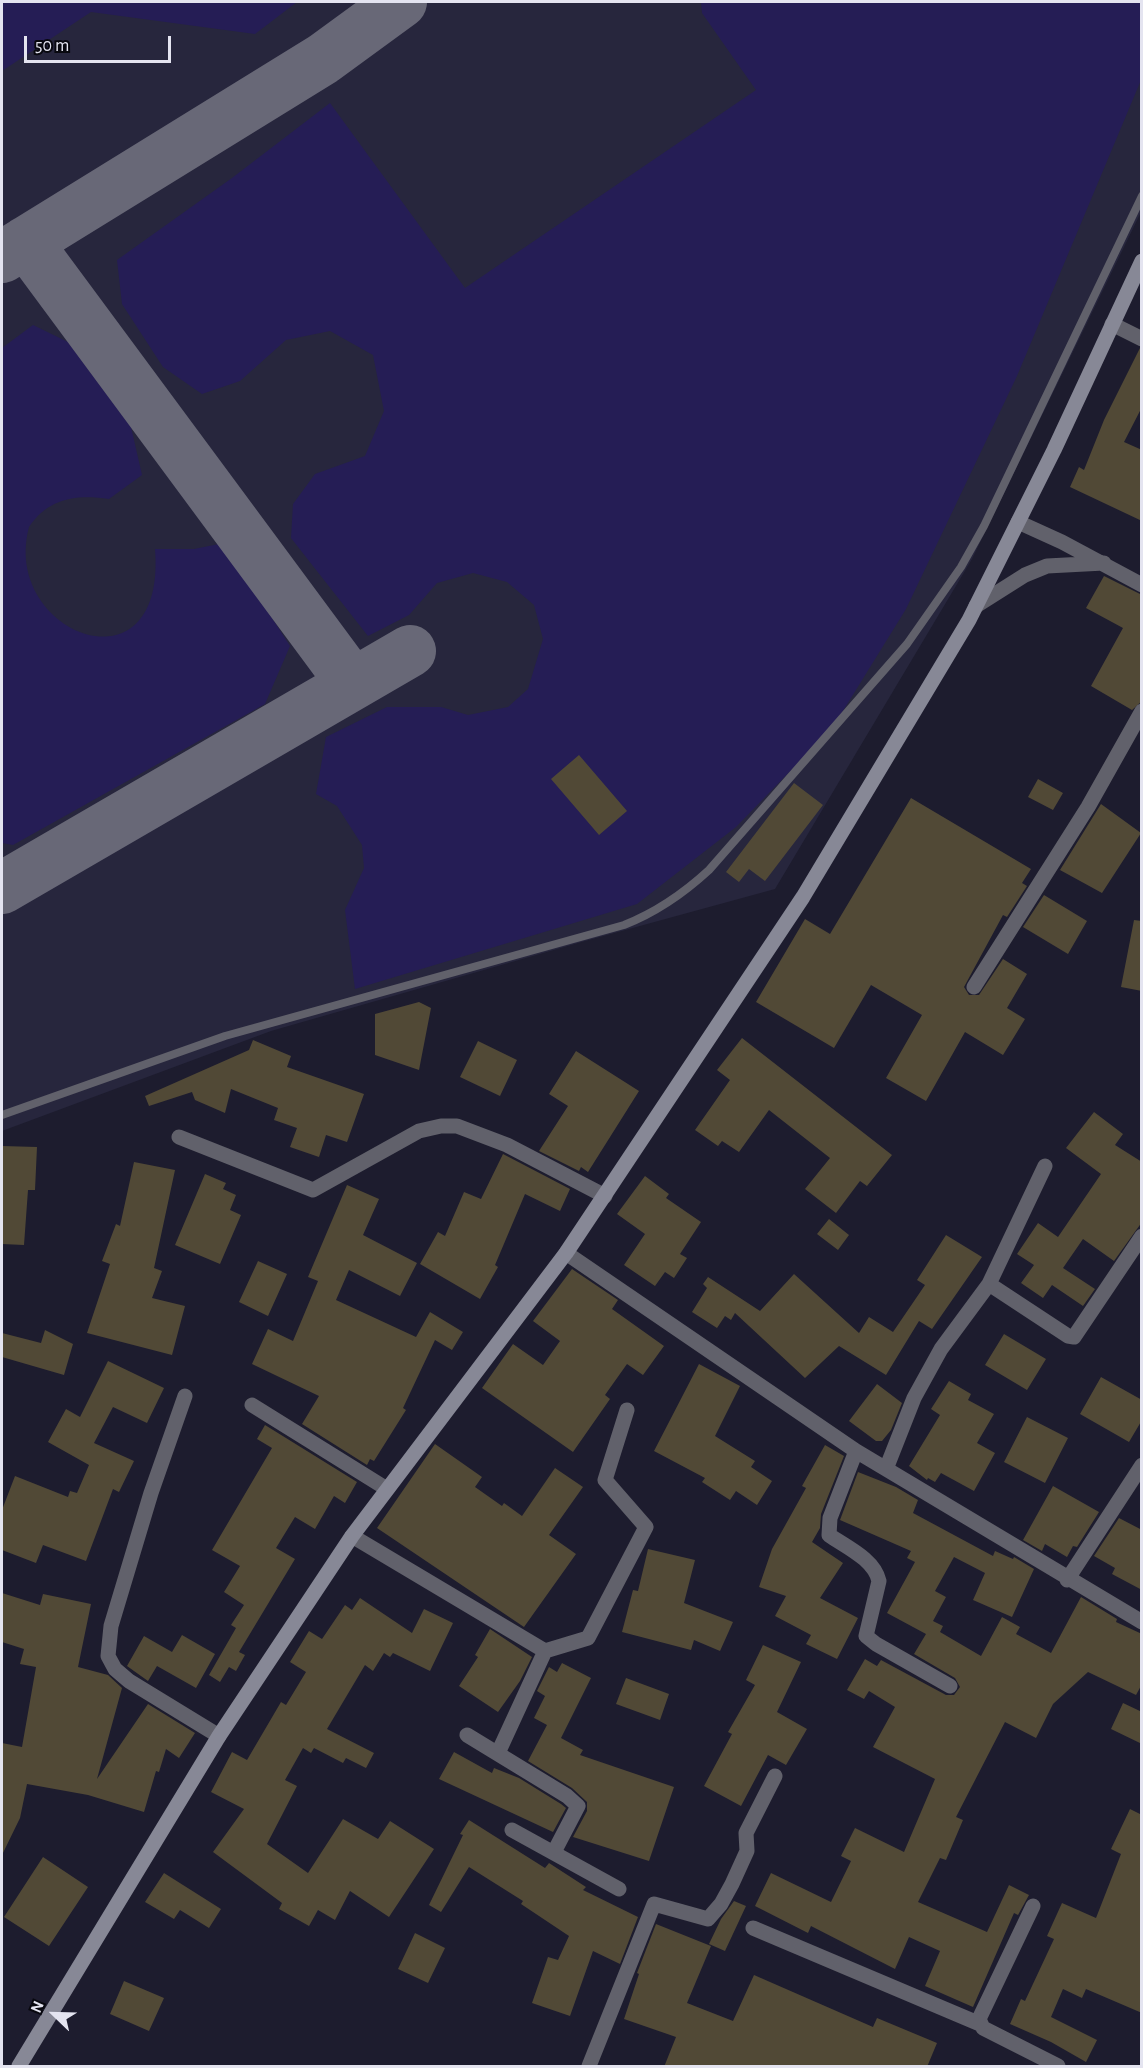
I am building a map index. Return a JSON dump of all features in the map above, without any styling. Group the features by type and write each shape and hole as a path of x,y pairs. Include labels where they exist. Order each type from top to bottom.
{"main road":[{"path":"18,2067 219,1736 352,1536 566,1253 803,897 976,606 1142,261"}],"street":[{"path":"1112,324 1142,339"},
{"path":"1018,522 1104,563 1142,585"},
{"path":"976,606 1025,574 1047,566 1104,563"},
{"path":"974,987 1088,807 1142,711"},
{"path":"179,1137 313,1190 419,1131 441,1126 457,1126 507,1145 605,1196"},
{"path":"886,1469 914,1398 941,1348 989,1284 1045,1166"},
{"path":"989,1284 1068,1336 1074,1337 1142,1236"},
{"path":"566,1253 856,1451 1067,1580 1142,1622"},
{"path":"184,1396 151,1493 111,1626 108,1656 115,1669 129,1681 219,1736"},
{"path":"252,1406 387,1490"},
{"path":"352,1536 545,1651 588,1638 646,1527 605,1480 627,1410"},
{"path":"856,1451 830,1518 829,1535 872,1565 877,1573 879,1581 866,1636 950,1686"},
{"path":"1067,1580 1142,1465"},
{"path":"498,1753 545,1651"},
{"path":"467,1735 567,1796 578,1806 554,1852"},
{"path":"589,2067 654,1904 708,1918 721,1904 732,1884 747,1851 746,1833 775,1776"},
{"path":"512,1830 619,1889"},
{"path":"980,2024 979,2019 1033,1906"},
{"path":"753,1928 980,2024 983,2028 1058,2067"}],"lane":[{"path":"2,1115 225,1036 624,925 655,911 690,887 709,870 877,680 936,607 984,526 1142,196"}],"shaded area":[{"path":"2,2 1141,2 1141,212 972,559 775,889 271,1031 2,1131"},
{"path":"2,2 297,2 255,34 91,12 2,71"},
{"path":"701,2 1141,2 1141,80 1017,376 906,609 833,727 736,827 637,904 355,989 345,910 364,868 362,845 337,806 316,794 326,737 387,707 441,707 468,715 508,707 528,689 543,639 534,605 507,582 473,573 437,583 409,615 368,636 291,538 293,504 315,474 365,456 384,411 373,355 330,331 286,340 240,381 202,394 163,367 122,304 117,260 232,178 330,103 465,288 756,90 702,13"},
{"path":"33,325 68,342 131,427 142,475 109,499 86,497 64,500 54,504 37,517 29,527 27,565 38,597 59,620 86,634 113,636 136,623 152,595 155,549 194,549 224,543 290,646 265,704 13,845 2,843 2,348"}],"building":[{"path":"1140,348 1142,407 1124,442 1142,450 1142,521 1070,487 1079,467 1084,470 1104,420"},
{"path":"1104,576 1142,595 1142,701 1132,710 1091,686 1123,628 1086,608"},
{"path":"579,755 627,811 599,835 551,779"},
{"path":"1038,779 1063,793 1053,810 1028,797"},
{"path":"794,783 823,805 765,881 749,869 739,882 726,872"},
{"path":"911,798 1031,869 1022,883 1027,886 1007,917 1003,915 964,987 969,995 979,995 1003,959 1027,974 1007,1008 1025,1019 1003,1055 965,1032 926,1101 886,1078 922,1015 871,985 834,1048 756,1002 805,919 830,934"},
{"path":"1101,804 1141,833 1102,893 1060,870"},
{"path":"1044,895 1087,921 1068,954 1023,927"},
{"path":"1134,920 1142,921 1142,991 1121,987"},
{"path":"419,1002 431,1008 419,1070 375,1055 375,1014"},
{"path":"742,1038 892,1155 867,1186 860,1181 836,1213 805,1189 830,1158 769,1110 739,1152 722,1141 718,1146 695,1130 730,1080 717,1070"},
{"path":"253,1040 291,1056 287,1067 364,1094 347,1142 326,1135 319,1157 290,1147 297,1128 274,1120 278,1108 231,1089 225,1113 195,1100 192,1092 149,1106 145,1096 249,1050"},
{"path":"478,1041 517,1060 500,1096 460,1077"},
{"path":"576,1051 639,1091 588,1172 581,1167 579,1171 539,1151 568,1106 549,1094"},
{"path":"1094,1112 1123,1134 1115,1145 1142,1162 1142,1222 1114,1261 1083,1239 1063,1268 1095,1289 1083,1306 1052,1285 1043,1298 1021,1283 1034,1265 1017,1254 1038,1223 1058,1237 1101,1174 1066,1148"},
{"path":"2,1146 37,1147 35,1190 28,1190 24,1245 2,1244"},
{"path":"503,1154 570,1189 560,1211 525,1194 495,1265 498,1267 480,1299 420,1264 438,1232 445,1236 464,1192 481,1199"},
{"path":"134,1162 175,1170 154,1268 162,1271 152,1298 185,1306 172,1355 87,1333 110,1264 102,1261 116,1224 120,1226"},
{"path":"205,1174 226,1183 223,1189 236,1195 230,1210 241,1215 220,1264 175,1245"},
{"path":"645,1176 669,1194 666,1198 701,1222 680,1254 687,1258 674,1278 665,1272 655,1286 624,1265 645,1234 617,1214"},
{"path":"347,1185 379,1199 363,1235 417,1263 400,1296 349,1270 336,1300 416,1337 430,1312 463,1332 452,1350 435,1340 403,1408 406,1410 374,1461 370,1459 367,1465 302,1424 319,1396 252,1364 268,1329 293,1341 318,1281 308,1277"},
{"path":"829,1219 849,1235 838,1250 817,1234"},
{"path":"946,1235 982,1257 932,1329 919,1321 886,1375 839,1346 805,1378 735,1313 731,1320 725,1316 717,1328 692,1312 707,1288 703,1284 708,1277 760,1311 794,1274 859,1333 869,1317 893,1332 925,1285 917,1280"},
{"path":"258,1261 287,1274 268,1316 239,1302"},
{"path":"572,1269 618,1300 612,1309 664,1346 643,1375 627,1364 605,1395 610,1399 573,1452 482,1388 513,1344 543,1365 560,1341 533,1321"},
{"path":"45,1330 73,1344 64,1375 2,1357 2,1333 41,1343"},
{"path":"1004,1334 1046,1359 1027,1390 985,1365"},
{"path":"108,1361 164,1388 147,1423 113,1407 94,1443 134,1461 119,1492 113,1489 86,1561 43,1545 36,1563 2,1550 2,1510 15,1476 68,1497 70,1491 77,1493 89,1465 48,1442 66,1409 80,1417"},
{"path":"699,1364 740,1386 715,1436 755,1461 751,1467 772,1481 757,1505 736,1491 730,1500 702,1482 705,1478 654,1451"},
{"path":"1101,1377 1142,1400 1142,1420 1129,1442 1080,1414"},
{"path":"949,1381 971,1394 968,1400 994,1414 977,1443 995,1453 974,1491 941,1473 935,1482 928,1478 927,1480 909,1466 940,1415 931,1409"},
{"path":"877,1384 902,1403 891,1430 882,1441 876,1441 849,1421"},
{"path":"1027,1417 1068,1438 1045,1483 1004,1462"},
{"path":"265,1425 357,1482 345,1503 334,1496 315,1529 295,1517 276,1548 295,1559 239,1652 245,1655 236,1671 229,1667 220,1682 209,1675 236,1628 231,1625 244,1605 224,1592 240,1566 212,1550 272,1448 257,1439"},
{"path":"435,1444 482,1477 475,1487 502,1506 504,1503 522,1516 555,1468 583,1487 549,1535 576,1554 524,1627 377,1528"},
{"path":"825,1445 844,1456 821,1514 820,1528 812,1542 843,1563 820,1598 858,1618 837,1659 806,1644 811,1635 775,1616 786,1596 759,1587 772,1549 806,1488 802,1486"},
{"path":"858,1472 896,1487 918,1500 913,1513 993,1556 995,1551 1013,1559 1014,1557 1034,1569 1012,1617 973,1600 985,1573 954,1557 935,1591 946,1597 933,1621 943,1626 940,1632 981,1656 1002,1617 1020,1627 1016,1634 1051,1653 1081,1597 1117,1619 1116,1622 1142,1634 1142,1684 1136,1695 1088,1672 1053,1704 1036,1738 1005,1722 956,1817 963,1820 946,1860 940,1858 918,1902 987,1932 1009,1885 1029,1895 1018,1915 1014,1913 973,2007 925,1986 940,1951 909,1937 895,1969 811,1926 808,1933 755,1906 771,1873 831,1902 851,1861 841,1856 855,1828 904,1852 935,1779 873,1747 895,1707 869,1691 864,1699 847,1690 865,1659 877,1666 881,1660 946,1695 954,1695 960,1687 955,1678 914,1654 926,1634 887,1613 915,1562 907,1558 911,1551 840,1520"},
{"path":"1053,1486 1099,1512 1077,1547 1073,1546 1067,1557 1045,1544 1042,1551 1023,1540"},
{"path":"1119,1518 1142,1530 1142,1590 1112,1574 1115,1568 1094,1556"},
{"path":"648,1549 695,1560 684,1603 733,1622 720,1651 694,1640 691,1650 622,1632 633,1590 638,1591"},
{"path":"2,1593 40,1605 43,1594 91,1604 78,1667 108,1675 122,1688 97,1779 148,1704 195,1733 179,1758 166,1749 159,1772 156,1771 144,1812 88,1795 27,1784 20,1818 2,1855 2,1743 22,1747 36,1667 20,1664 24,1649 2,1642"},
{"path":"360,1598 412,1633 424,1609 453,1623 430,1671 393,1653 390,1657 384,1653 373,1671 365,1665 327,1729 374,1753 366,1768 346,1758 343,1763 314,1748 311,1753 303,1748 285,1780 297,1786 267,1844 308,1873 343,1819 378,1839 390,1821 434,1849 389,1917 350,1891 335,1920 318,1910 309,1926 279,1909 282,1903 213,1852 244,1809 211,1792 232,1752 247,1760 281,1702 286,1705 306,1672 290,1662 309,1631 322,1639 345,1605 352,1610"},
{"path":"490,1629 532,1657 520,1681 498,1712 459,1686 478,1657 475,1655"},
{"path":"182,1635 215,1654 196,1688 157,1666 148,1681 127,1666 144,1636 172,1652"},
{"path":"763,1645 801,1662 777,1712 807,1729 786,1765 768,1755 741,1806 704,1786 732,1734 728,1732 755,1685 746,1680"},
{"path":"562,1663 591,1678 561,1738 583,1750 580,1755 674,1787 649,1861 573,1837 587,1811 587,1802 572,1788 528,1761 547,1725 534,1718 545,1696 537,1691 549,1667 557,1672"},
{"path":"626,1678 669,1694 660,1720 616,1704"},
{"path":"1123,1703 1142,1712 1142,1744 1111,1729"},
{"path":"454,1752 492,1773 494,1768 519,1778 566,1808 553,1832 439,1779"},
{"path":"1130,1809 1142,1815 1142,2013 1086,1989 1082,1998 1063,1989 1051,2017 1097,2040 1086,2062 1051,2042 1010,2024 1021,1999 1025,2001 1054,1939 1047,1936 1062,1903 1096,1918 1121,1854 1111,1849"},
{"path":"469,1820 545,1868 549,1863 586,1887 583,1890 638,1917 620,1964 593,1951 570,2016 532,2003 548,1957 558,1960 569,1936 521,1904 523,1901 469,1867 441,1912 429,1905 463,1835 460,1834"},
{"path":"43,1857 88,1887 49,1946 4,1917"},
{"path":"164,1873 221,1909 209,1928 180,1910 174,1919 145,1902"},
{"path":"734,1901 746,1906 725,1951 709,1944 721,1919"},
{"path":"656,1924 711,1946 687,2003 733,2021 754,1975 873,2027 877,2018 937,2043 927,2067 664,2067 676,2037 624,2019 639,1974 637,1973"},
{"path":"415,1933 445,1948 428,1983 398,1969"},
{"path":"124,1981 164,1998 149,2031 110,2014"}],"taxiway":[{"path":"2,257 323,59 401,2"},
{"path":"26,242 353,684"},
{"path":"2,888 410,651"}]}
